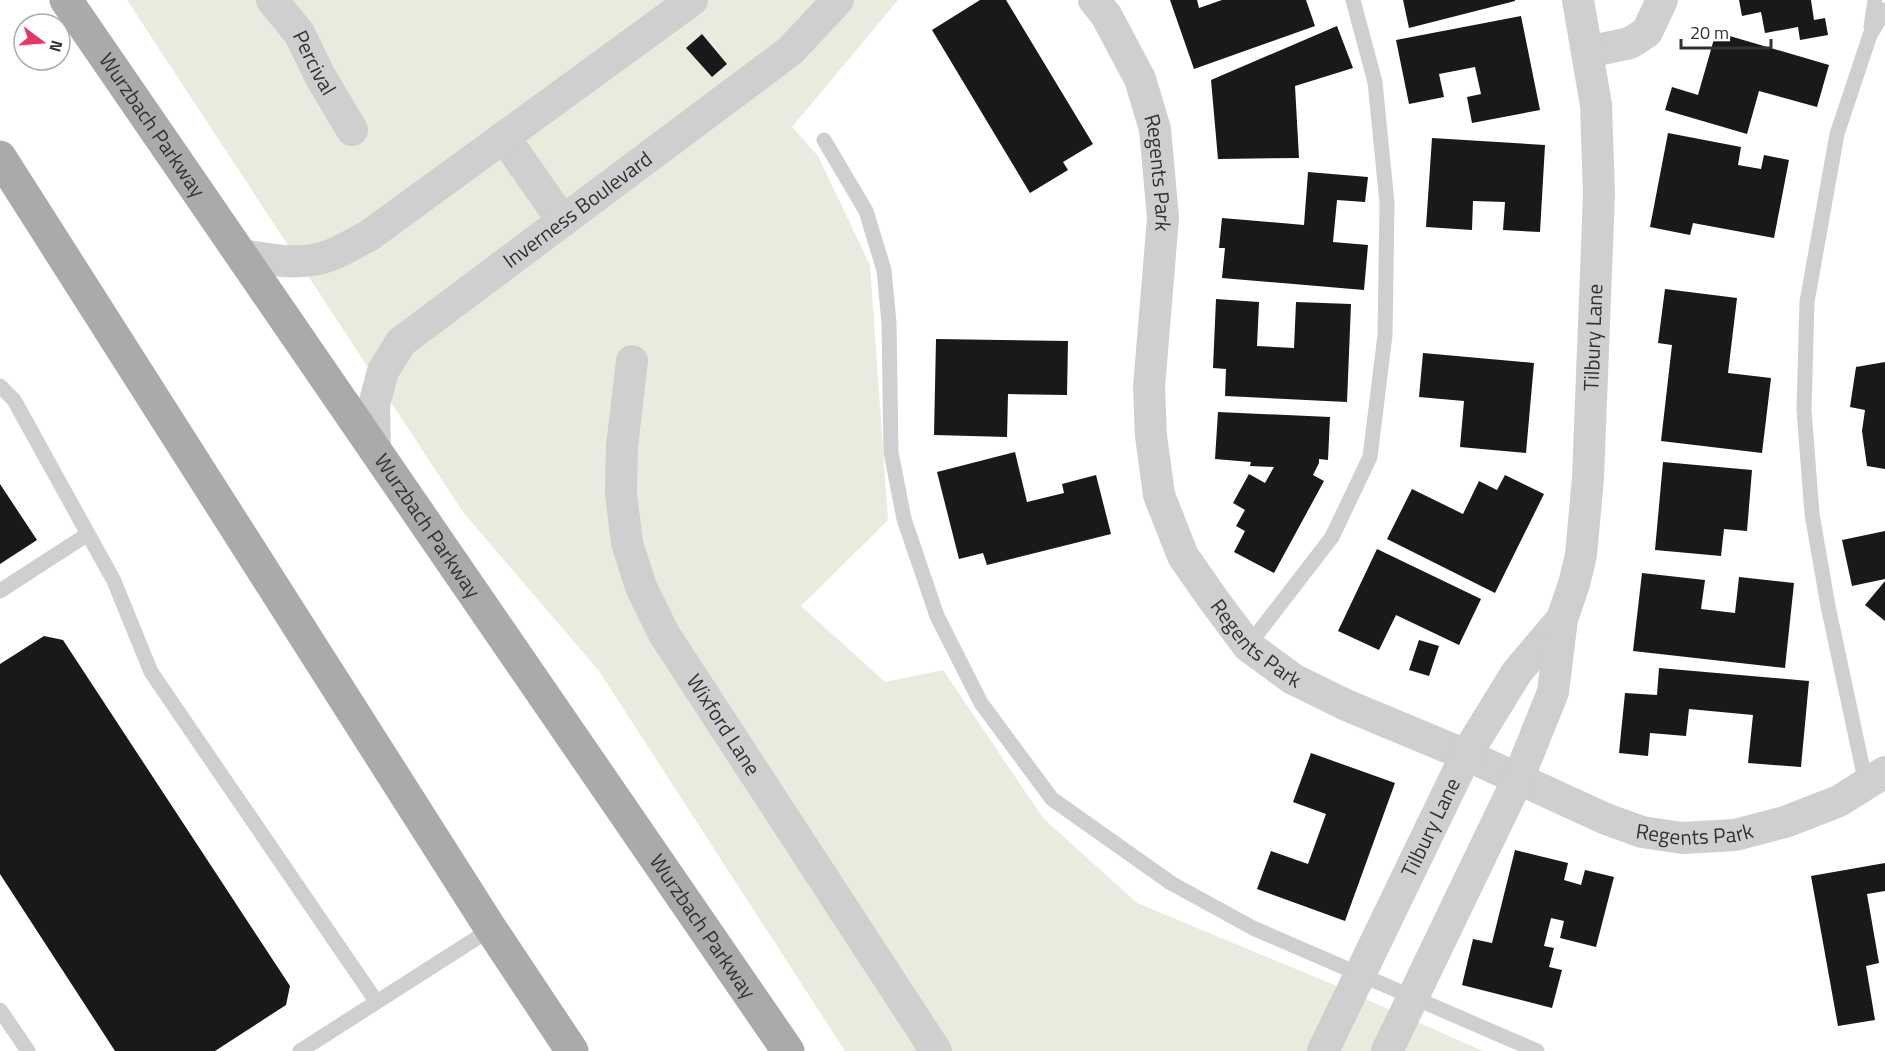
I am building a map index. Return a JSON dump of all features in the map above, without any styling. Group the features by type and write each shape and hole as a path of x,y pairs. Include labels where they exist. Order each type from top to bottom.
{"main road":[{"name":"Wurzbach Parkway","path":"66,0 788,1051"},
{"path":"0,157 491,929 572,1051"}],"street":[{"name":"Percival","path":"272,0 299,33 320,76 352,130"},
{"path":"241,255 290,263 325,257 367,237 692,0"},
{"name":"Inverness Boulevard","path":"375,449 374,405 383,371 400,342 790,51 838,0"},
{"name":"Regents Park","path":"1094,0 1106,15 1140,80 1155,129 1163,218 1149,387 1151,436 1159,495 1183,556 1248,646 1293,679 1346,705 1466,755 1606,819 1642,832 1682,838 1735,835 1785,822 1839,801 1876,778"},
{"name":"Tilbury Lane","path":"1387,1051 1518,779 1553,692 1562,619 1581,555 1588,478 1599,194 1596,105 1578,0"},
{"path":"1588,52 1630,43 1647,32 1662,0"},
{"path":"504,137 562,220"},
{"name":"Wixford Lane","path":"632,361 622,446 621,494 627,543 641,587 664,634 936,1051"},
{"name":"Tilbury Lane","path":"1323,1051 1466,755 1517,672 1562,619"}],"lane":[{"path":"1248,646 1332,537 1370,457 1385,335 1386,203 1375,82 1353,0"},
{"path":"1875,0 1870,35 1837,134 1807,302 1804,410 1812,514 1827,606 1876,778"},
{"path":"1870,35 1885,10"},
{"path":"824,140 866,211 884,270 889,323 891,452 904,519 937,616 981,703 1052,799 1171,883 1253,928 1538,1051"},
{"path":"0,386 14,400 114,581 151,672 376,1001"},
{"path":"0,591 88,534"},
{"path":"300,1051 491,929"},
{"path":"0,1010 28,1051"}],"shaded area":[{"path":"127,0 898,0 792,127 818,156 870,265 888,520 801,606 885,682 943,670 1043,818 1137,903 1334,985 1483,1051 845,1051 599,671 463,512"}],"building":[{"path":"980,0 1006,0 1093,144 1063,162 1068,170 1030,193 932,30"},
{"path":"1170,0 1197,0 1199,8 1222,0 1306,0 1315,26 1194,69"},
{"path":"1403,0 1515,0 1515,1 1409,28"},
{"path":"1739,0 1811,0 1814,20 1825,18 1828,35 1800,40 1798,27 1765,33 1761,12 1742,16"},
{"path":"1521,16 1540,110 1472,123 1467,97 1481,94 1475,67 1439,74 1444,97 1409,104 1396,40"},
{"path":"1337,26 1353,68 1295,86 1299,158 1218,159 1211,80"},
{"path":"1716,32 1829,65 1817,107 1759,91 1747,134 1665,110 1672,87 1698,95"},
{"path":"702,34 727,64 712,77 686,48"},
{"path":"1668,133 1741,147 1738,165 1761,169 1764,155 1789,160 1774,238 1693,223 1690,235 1650,227"},
{"path":"1432,138 1545,145 1540,232 1503,230 1505,202 1473,201 1472,230 1426,227"},
{"path":"1308,172 1368,177 1365,202 1337,200 1333,242 1368,245 1364,290 1222,278 1225,248 1219,248 1222,218 1304,225"},
{"path":"1665,289 1737,298 1728,373 1771,378 1762,453 1661,441 1672,345 1658,343"},
{"path":"1216,299 1259,302 1257,346 1294,348 1296,302 1351,304 1347,402 1225,396 1226,369 1213,368"},
{"path":"936,339 1068,341 1067,395 1008,394 1007,437 934,435"},
{"path":"1423,353 1534,363 1526,453 1460,447 1464,401 1419,397"},
{"path":"1885,362 1885,469 1867,466 1862,431 1865,410 1850,407 1856,367"},
{"path":"1218,412 1330,417 1328,460 1319,459 1313,475 1324,481 1274,573 1234,552 1245,531 1236,526 1245,510 1233,503 1249,474 1265,483 1274,467 1250,466 1251,462 1215,459"},
{"path":"1015,452 1027,502 1064,493 1062,484 1096,475 1111,534 987,565 983,553 959,559 937,472"},
{"path":"1663,462 1752,470 1747,531 1724,529 1721,556 1655,550"},
{"path":"1505,475 1544,494 1495,593 1387,539 1412,489 1463,514 1479,481 1497,490"},
{"path":"0,484 37,540 0,564"},
{"path":"1885,531 1885,579 1852,586 1842,540"},
{"path":"1377,549 1481,599 1459,645 1396,615 1379,650 1338,631"},
{"path":"1642,573 1705,580 1701,609 1735,613 1739,577 1794,583 1785,668 1633,651"},
{"path":"1885,581 1885,621 1865,605"},
{"path":"44,636 63,640 290,986 286,1005 215,1051 115,1051 0,874 0,664"},
{"path":"1419,640 1439,646 1429,676 1409,670"},
{"path":"1659,668 1809,681 1801,767 1748,763 1753,715 1689,709 1686,736 1650,733 1648,756 1619,753 1625,693 1657,695"},
{"path":"1311,753 1395,783 1345,921 1257,889 1271,851 1308,864 1326,814 1293,802"},
{"path":"1515,850 1568,863 1564,880 1581,885 1585,870 1614,877 1596,947 1560,938 1564,921 1551,918 1544,946 1554,948 1549,967 1562,970 1552,1008 1462,985 1473,939 1492,943"},
{"path":"1885,863 1885,891 1867,894 1879,963 1866,966 1875,1020 1838,1026 1811,876"}]}
